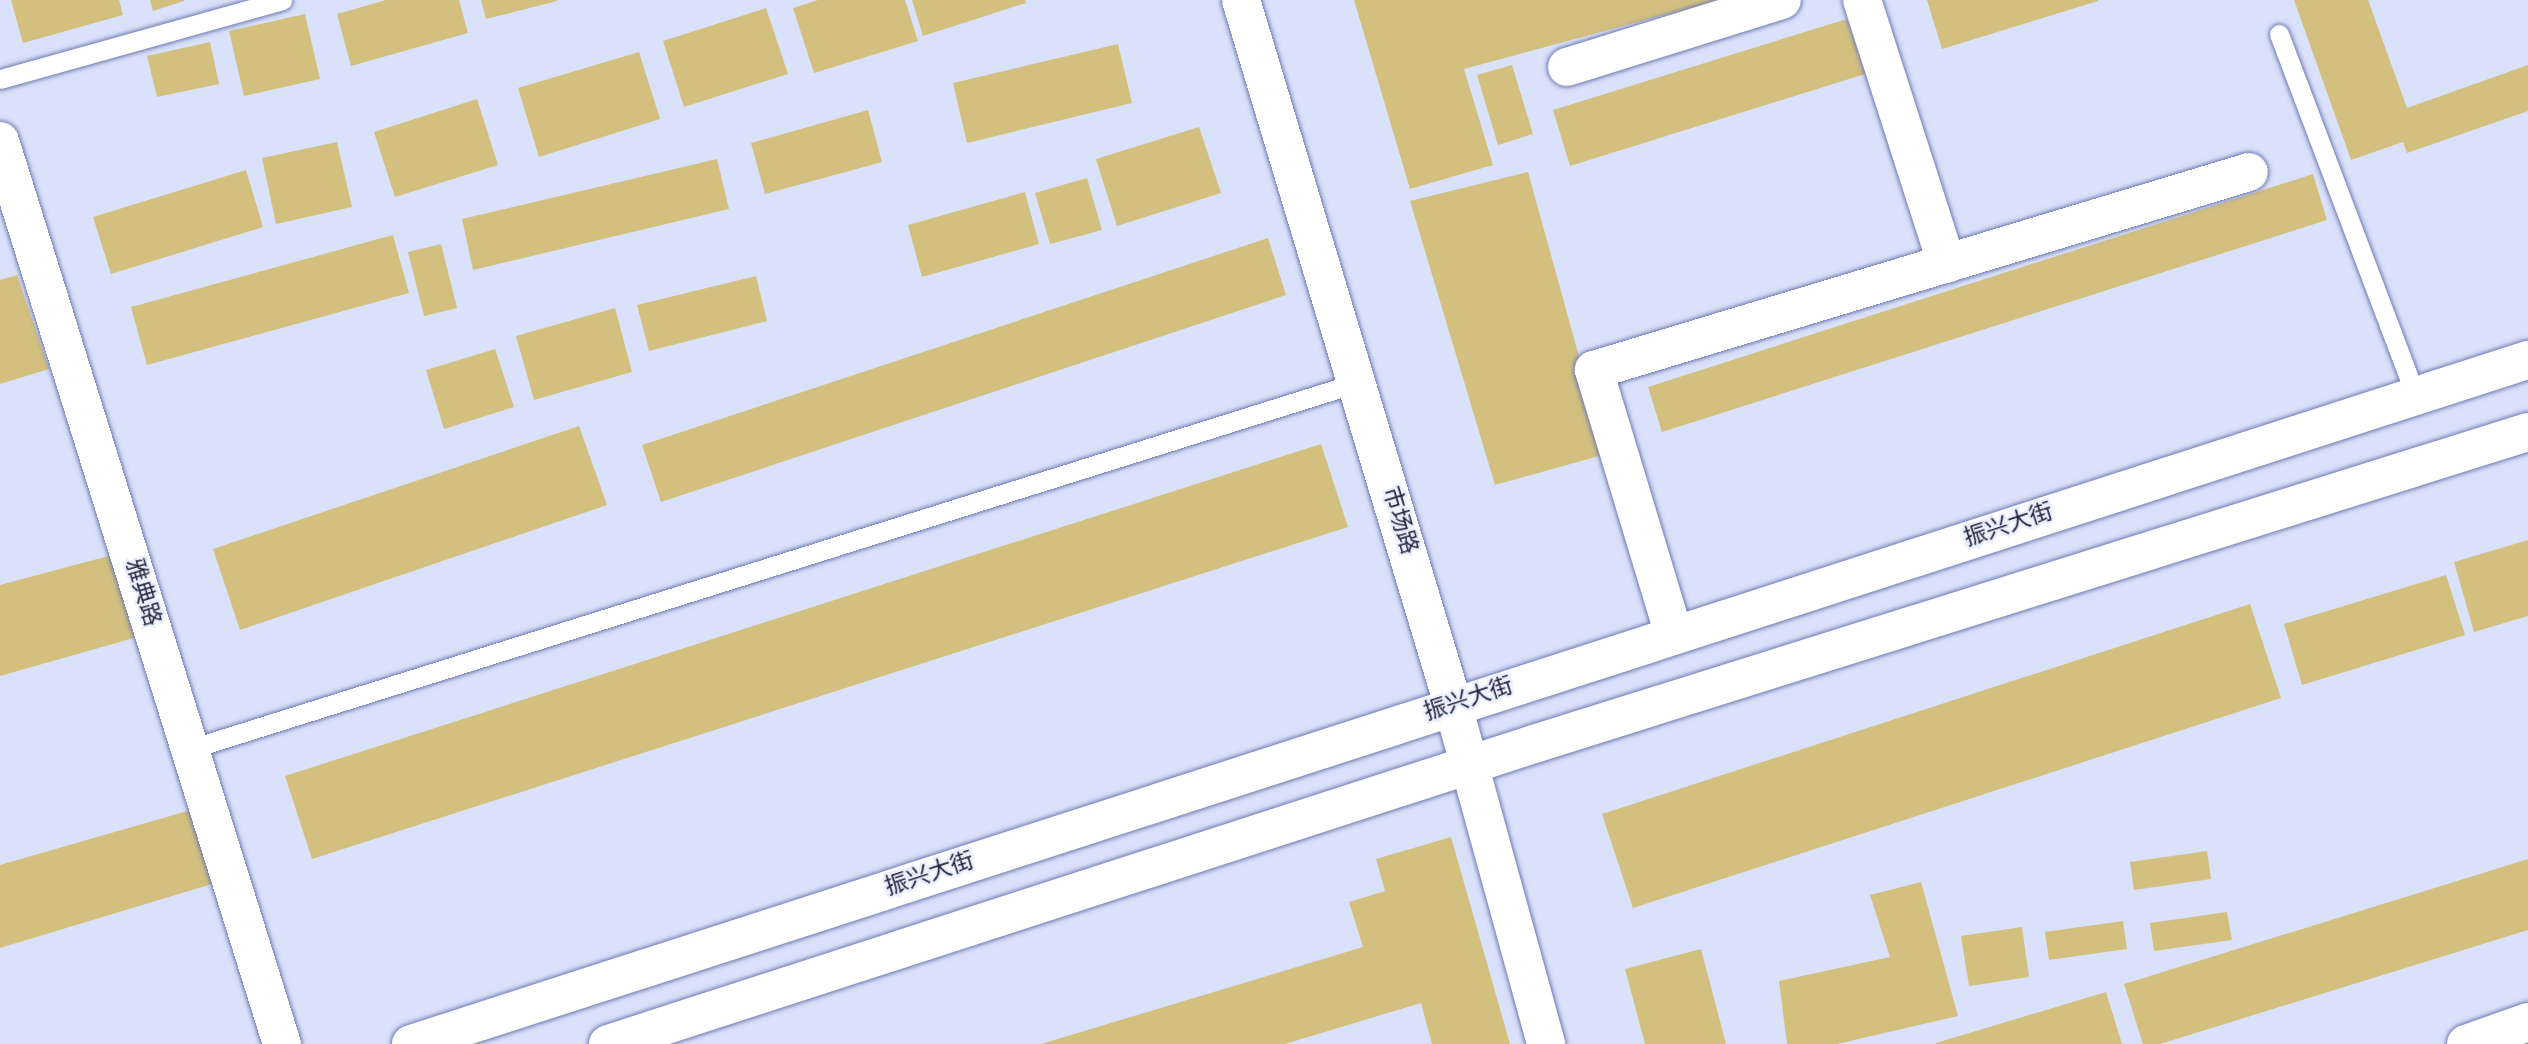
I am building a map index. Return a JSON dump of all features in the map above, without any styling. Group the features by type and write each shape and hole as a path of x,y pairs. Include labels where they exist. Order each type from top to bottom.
{"street":[{"name":"市场路","path":"1241,0 1453,706 1546,1044"},
{"path":"1567,67 1782,0"},
{"path":"1862,0 1947,264"},
{"name":"雅典路","path":"0,141 282,1044"},
{"path":"1674,635 1594,370 2249,172"},
{"name":"振兴大街","path":"411,1044 2528,360"},
{"path":"608,1044 1469,765 2528,432"},
{"path":"2466,1044 2528,1021"}],"lane":[{"path":"0,79 282,0"},
{"path":"2279,34 2416,396"},
{"path":"190,749 1356,383"}],"building":[{"path":"11,0 119,0 123,15 23,43"},
{"path":"150,0 184,0 184,1 153,11"},
{"path":"386,0 459,0 468,33 351,66 337,14"},
{"path":"481,0 557,0 557,1 486,19"},
{"path":"818,0 905,0 918,41 814,73 793,8"},
{"path":"912,0 1025,0 1026,3 923,36"},
{"path":"1354,0 1716,1 1464,69 1493,165 1410,189"},
{"path":"1927,0 2098,0 2098,1 1942,49"},
{"path":"2294,0 2368,0 2407,108 2528,65 2528,111 2407,153 2403,142 2351,160"},
{"path":"766,8 788,74 684,107 663,41"},
{"path":"305,14 320,79 244,96 229,31"},
{"path":"1847,19 1865,74 1570,166 1553,110"},
{"path":"210,42 219,84 157,97 147,56"},
{"path":"1118,44 1132,103 967,143 953,83"},
{"path":"639,52 660,119 539,157 518,88"},
{"path":"1512,65 1533,134 1498,145 1477,75"},
{"path":"477,99 498,165 395,197 374,132"},
{"path":"868,110 882,162 765,194 751,143"},
{"path":"1199,127 1221,193 1117,226 1096,159"},
{"path":"337,142 352,207 276,224 262,158"},
{"path":"717,159 729,209 473,270 462,219"},
{"path":"246,170 263,227 111,274 93,217"},
{"path":"1528,172 1606,454 1495,485 1410,201"},
{"path":"2313,174 2327,220 1662,432 1648,387"},
{"path":"1087,178 1102,230 1050,244 1035,193"},
{"path":"1025,192 1039,244 922,277 908,225"},
{"path":"393,235 409,293 147,365 131,307"},
{"path":"1268,238 1286,295 661,502 642,445"},
{"path":"441,244 457,308 424,316 408,252"},
{"path":"17,275 49,369 0,384 0,280"},
{"path":"756,276 767,321 649,351 637,305"},
{"path":"615,308 632,372 534,400 516,336"},
{"path":"495,349 514,407 444,429 426,370"},
{"path":"579,426 607,505 240,630 213,549"},
{"path":"1321,444 1348,527 312,859 285,776"},
{"path":"2528,540 2528,616 2474,632 2454,562"},
{"path":"116,554 141,636 0,676 0,585"},
{"path":"2446,575 2465,635 2302,685 2284,624"},
{"path":"2250,604 2281,698 1633,908 1602,814"},
{"path":"191,810 212,884 0,948 0,865"},
{"path":"1451,837 1510,1044 1432,1044 1421,1003 1285,1044 1041,1044 1363,947 1349,902 1385,891 1376,859"},
{"path":"2207,851 2211,879 2134,890 2130,862"},
{"path":"2528,859 2528,930 2160,1044 2143,1044 2124,984"},
{"path":"1921,882 1958,1016 1837,1044 1787,1044 1779,981 1890,957 1870,895"},
{"path":"2227,912 2232,940 2154,951 2150,923"},
{"path":"2123,921 2127,949 2049,960 2045,932"},
{"path":"2022,927 2029,977 1969,986 1961,936"},
{"path":"1701,949 1726,1044 1645,1044 1625,969"},
{"path":"2106,992 2122,1044 1936,1044 1936,1043"}]}
